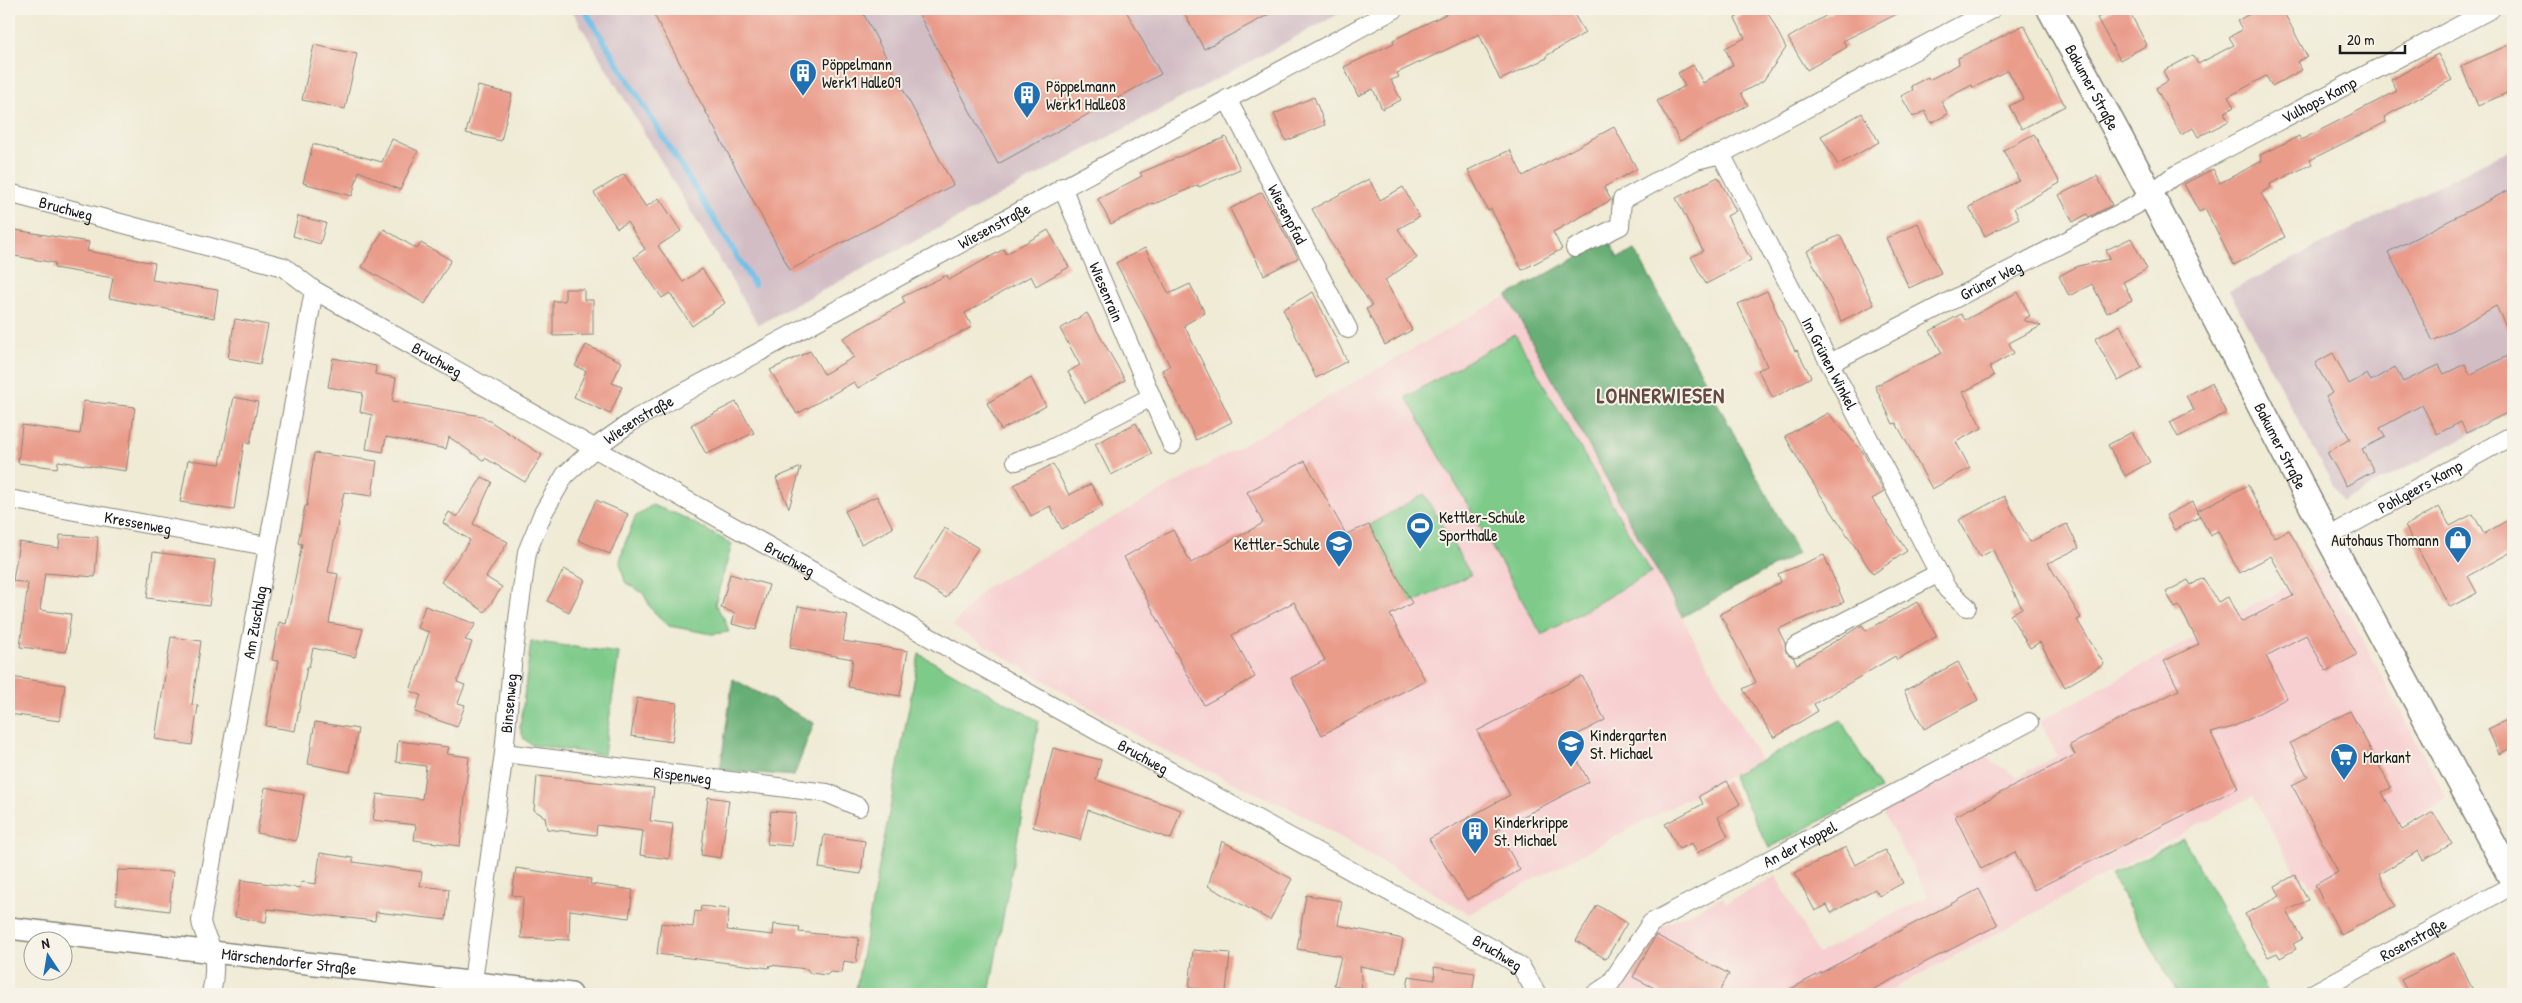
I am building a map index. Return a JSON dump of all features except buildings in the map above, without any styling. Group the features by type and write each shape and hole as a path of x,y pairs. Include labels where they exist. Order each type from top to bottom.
{"main road":[{"name":"Bakumer Straße","path":"2050,9 2150,193 2328,537 2513,881"}],"street":[{"name":"Wiesenstraße","path":"596,447 646,414 1062,187 1395,9"},
{"path":"1574,248 1620,226 1622,200 1696,160 1721,154 1992,9"},
{"name":"Vulhops Kamp","path":"2150,193 2172,176 2491,9"},
{"name":"Wiesenpfad","path":"1227,99 1348,329"},
{"name":"Im Grünen Winkel","path":"1721,154 1946,589 1967,606"},
{"name":"Wiesenrain","path":"1062,187 1172,445"},
{"name":"Bruchweg","path":"9,193 284,267 314,290 596,447 1038,699 1496,950 1521,967 1537,994"},
{"name":"Grüner Weg","path":"1830,363 2136,205 2150,193"},
{"name":"Am Zuschlag","path":"213,953 202,932 201,920 314,290"},
{"path":"1016,461 1051,449 1151,397"},
{"name":"Pohlgeers Kamp","path":"2328,537 2513,435"},
{"name":"Binsenweg","path":"473,981 504,753 512,665 528,552 543,513 565,475 596,447"},
{"name":"Kressenweg","path":"9,499 267,546"},
{"path":"1795,647 1938,573"},
{"name":"An der Koppel","path":"1595,994 1610,984 1651,923 2029,722"},
{"name":"Rispenweg","path":"504,753 827,793 859,806"},
{"name":"Rosenstraße","path":"2312,994 2513,885"},
{"name":"Märschendorfer Straße","path":"9,928 572,994"},
{"path":"210,994 213,984 213,953"}],"shaded area":[{"path":"571,9 1348,9 758,325"},
{"path":"2513,148 2513,411 2342,502 2229,291"},
{"name":"Kettler-Schule","path":"1507,296 1760,760 1469,914 1305,816 1153,745 952,626 986,587 1060,548"},
{"path":"2324,567 2447,799 2363,845 2368,855 2311,886 2305,876 2299,879 2253,796 1883,994 1622,994 1620,992 1654,930 1723,897 1726,903 1776,876 1818,954 1928,896 1882,811 1984,756 2018,777 2057,756 2040,721"}],"green space":[{"path":"1608,240 1618,258 1635,250 1798,553 1682,617 1507,296"},
{"path":"1515,334 1651,572 1542,635 1406,397"},
{"name":"Kettler-Schule Sporthalle","path":"1424,494 1471,575 1412,603 1369,525"},
{"path":"652,505 679,515 732,544 715,604 725,620 729,632 712,634 669,626 652,610 643,593 625,582 620,562 624,546 635,517"},
{"path":"531,641 619,653 604,755 532,745 524,739 520,728"},
{"path":"919,654 1039,721 989,994 855,994"},
{"path":"733,679 814,723 794,776 720,770"},
{"path":"1841,720 1880,789 1769,848 1732,775"},
{"path":"2183,838 2268,994 2178,994 2111,875"}],"waterway":[{"path":"584,9 754,284"}],"place":[{"name":"Pöppelmann Werk1 Halle09","path":"803,97"},
{"name":"Pöppelmann Werk1 Halle08","path":"1027,119"},
{"name":"Kettler-Schule Sporthalle","path":"1420,550"},
{"name":"Autohaus Thomann","path":"2458,564"},
{"name":"Kettler-Schule","path":"1339,568"},
{"name":"Kindergarten St. Michael","path":"1571,768"},
{"name":"Markant","path":"2344,781"},
{"name":"Kinderkrippe St. Michael","path":"1475,855"}],"district":[{"name":"LOHNERWIESEN","path":"1661,396"}]}
